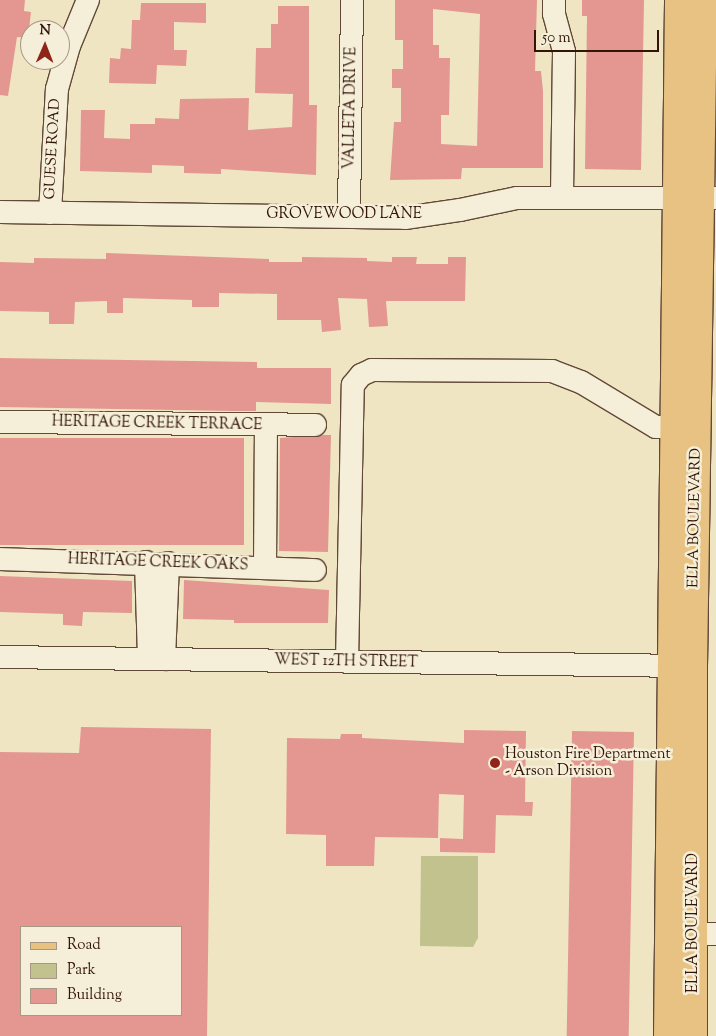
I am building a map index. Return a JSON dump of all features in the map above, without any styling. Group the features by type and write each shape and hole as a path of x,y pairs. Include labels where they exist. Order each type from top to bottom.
{"main road":[{"name":"ELLA BOULEVARD","path":"679,0 698,198 674,427 693,934 693,1036"},
{"name":"ELLA BOULEVARD","path":"682,666 704,0"},
{"name":"ELLA BOULEVARD","path":"668,1036 693,934"}],"street":[{"name":"GUESE ROAD","path":"50,213 57,89 69,46 88,0"},
{"name":"VALLETA DRIVE","path":"349,216 352,0"},
{"path":"554,0 564,52 562,197"},
{"name":"GROVEWOOD LANE","path":"0,212 405,218 460,210 518,198 698,198"},
{"path":"347,662 353,385 361,375 372,370 552,371 581,382 656,426 674,427"},
{"name":"HERITAGE CREEK TERRACE","path":"0,422 315,425"},
{"path":"265,566 266,425"},
{"name":"HERITAGE CREEK OAKS","path":"0,560 265,566 315,570"},
{"path":"156,659 157,563"},
{"name":"WEST 12TH STREET","path":"0,657 682,666"}],"green space":[{"path":"421,856 478,856 478,938 473,947 420,946"}],"building":[{"path":"0,0 25,0 24,11 31,12 30,20 20,20 20,37 17,37 8,96 0,95"},
{"path":"395,0 537,0 535,71 541,71 543,91 543,168 462,168 461,179 390,180 394,122 401,122 401,88 392,88 392,69 403,69 403,40 395,40","holes":["433,9 480,14 477,146 441,144 441,115 449,115 450,58 439,58 439,45 433,45"]},
{"path":"582,0 644,0 641,170 585,169 587,16 582,16"},
{"path":"141,3 206,3 206,23 174,22 174,50 187,50 186,66 157,65 156,84 109,83 110,58 120,59 121,48 131,49 132,20 140,20"},
{"path":"278,6 309,6 309,105 317,105 316,175 221,169 221,174 184,173 184,166 152,165 152,173 80,171 81,110 105,110 104,138 130,139 130,124 155,124 155,118 179,119 180,99 249,98 248,130 292,127 293,94 255,93 256,48 271,48 271,24 278,24"},
{"path":"106,253 269,259 269,262 302,262 302,257 367,258 367,261 392,262 392,257 417,257 416,264 448,264 448,257 466,257 465,301 386,301 388,326 369,327 367,299 338,298 341,330 322,332 321,320 277,320 277,294 219,293 219,307 192,307 192,300 123,298 123,313 107,313 107,301 75,302 74,324 49,324 49,312 0,311 0,262 34,263 34,258 106,259"},
{"path":"0,358 257,362 257,368 331,368 331,404 256,402 256,411 0,407"},
{"path":"331,435 328,552 279,551 280,438"},
{"path":"0,438 244,438 244,545 0,545"},
{"path":"0,576 132,581 132,613 83,612 82,626 63,625 63,614 0,612"},
{"path":"184,580 329,590 328,623 234,623 234,620 183,619"},
{"path":"81,727 211,729 207,1036 0,1036 0,752 79,753"},
{"path":"464,730 526,731 525,802 533,802 532,816 496,815 495,853 440,852 440,838 463,839 464,795 439,794 438,838 375,837 374,866 326,866 326,835 286,834 287,738 340,739 341,734 362,734 362,738 464,743"},
{"path":"572,731 634,732 629,1036 567,1036"}],"place":[{"name":"Houston Fire Department - Arson Division","path":"495,763"}]}
